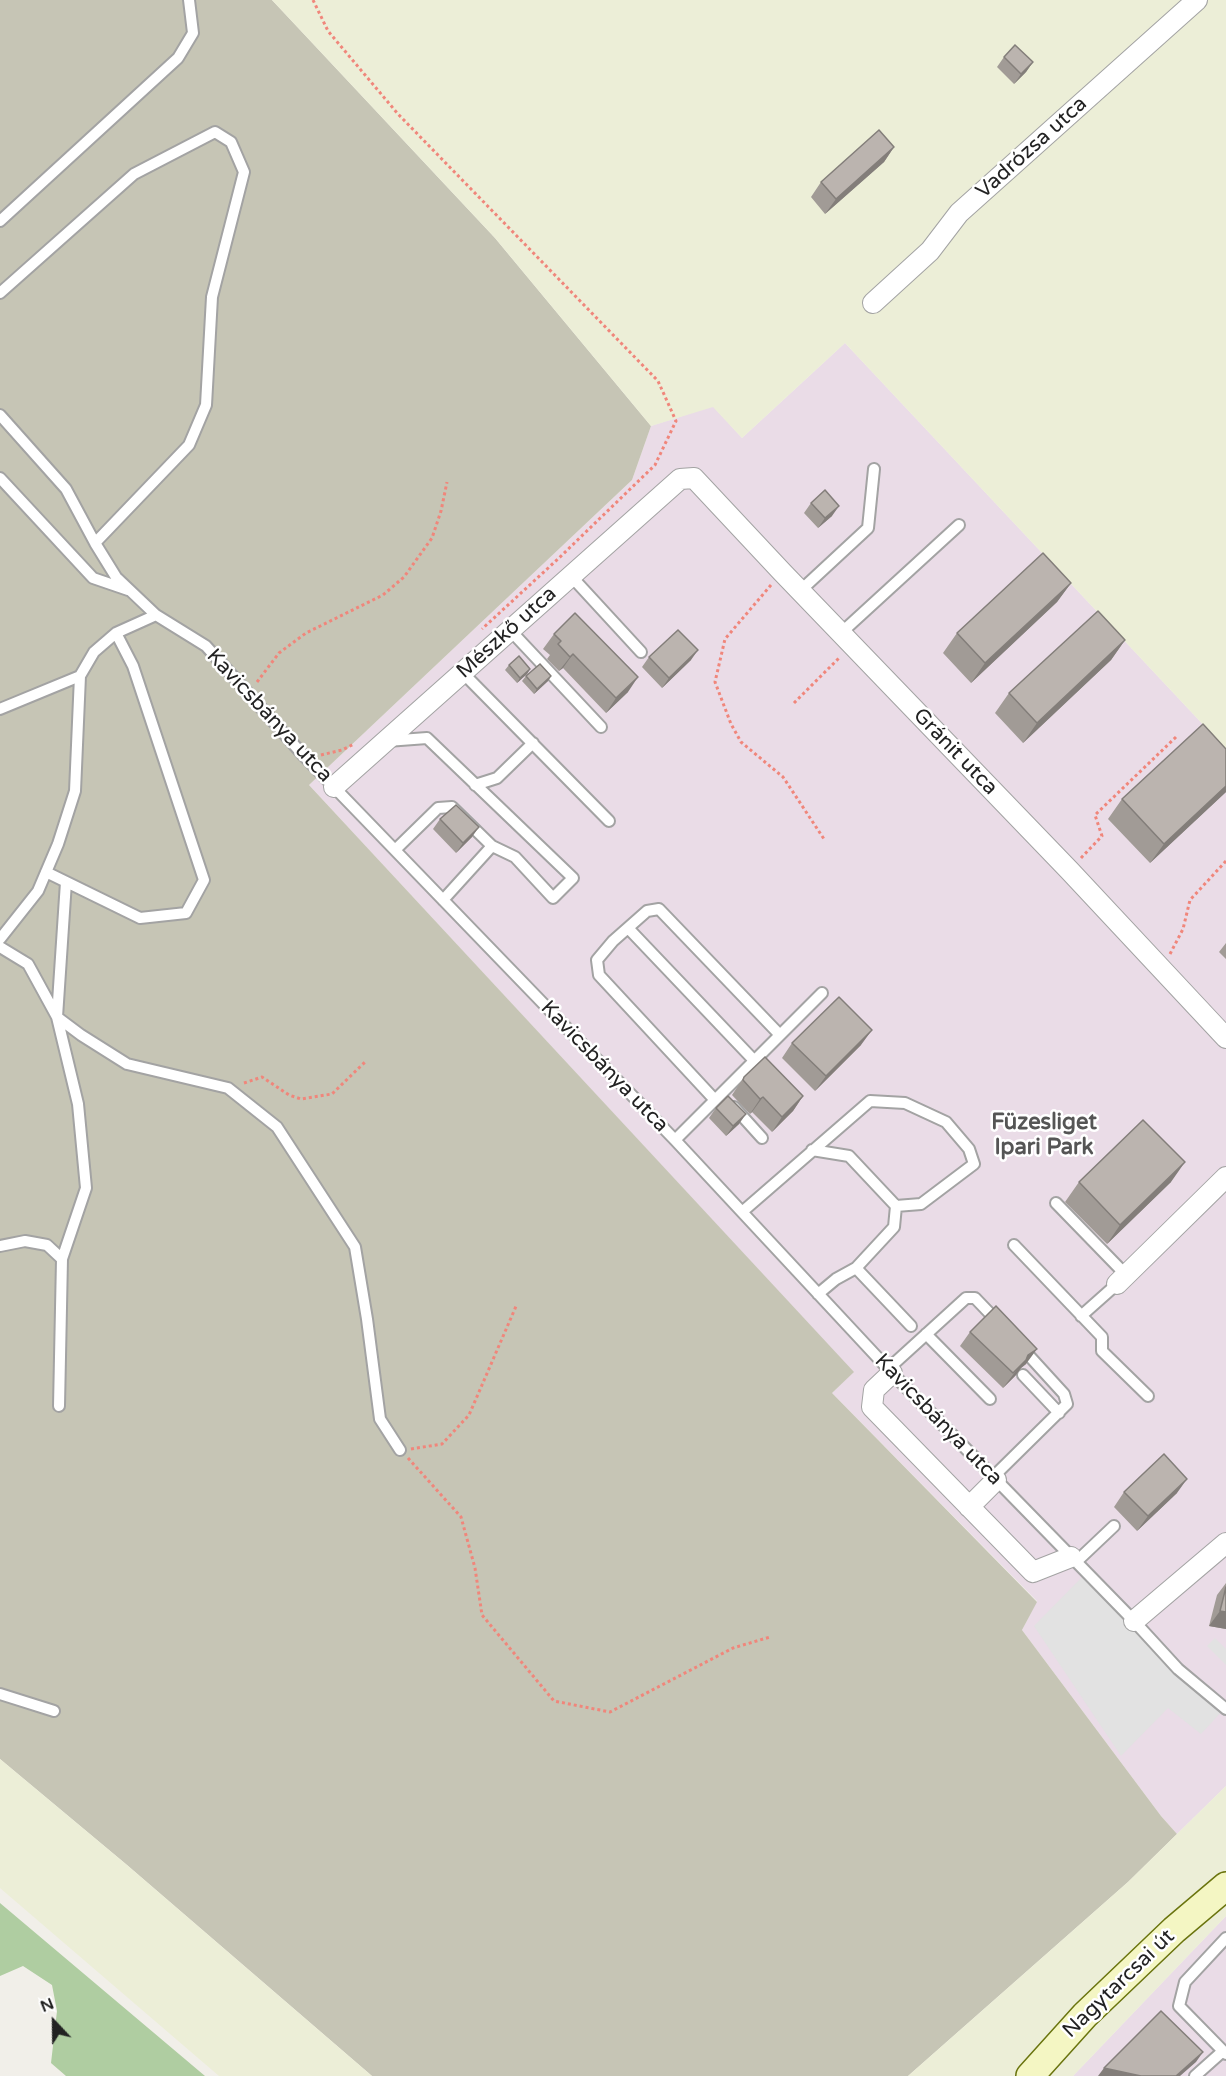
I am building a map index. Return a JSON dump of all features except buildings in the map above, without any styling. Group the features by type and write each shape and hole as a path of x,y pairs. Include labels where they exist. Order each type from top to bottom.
{"main road":[{"name":"Nagytarcsai út","path":"1030,2076 1085,2015 1174,1930 1222,1891"}],"street":[{"name":"Vadrózsa utca","path":"873,303 930,251 959,213 1197,0"},
{"name":"Gránit utca","path":"680,479 694,478 1069,870 1226,1038"},
{"name":"Mészkő utca","path":"334,787 680,479"},
{"path":"1122,1280 1226,1177"},
{"path":"890,1371 874,1390 872,1407 969,1507 1033,1572 1073,1559"},
{"path":"969,1507 995,1479"},
{"path":"1134,1622 1225,1547"}],"lane":[{"path":"0,221 178,58 193,33 189,0"},
{"path":"0,293 134,174 215,132 231,142 244,172 212,297 206,405 189,445 95,543"},
{"name":"Kavicsbánya utca","path":"0,414 66,489 116,577 156,615 206,646 304,756 675,1140 890,1371 1178,1669 1226,1709"},
{"path":"800,591 868,528 874,469"},
{"path":"0,478 93,578 132,592"},
{"path":"847,640 959,525"},
{"path":"571,576 640,652"},
{"path":"0,939 38,891 58,844 75,791 80,676 94,652 116,633 156,615"},
{"path":"510,630 601,727"},
{"path":"46,872 140,918 186,913 204,880 133,666 116,633"},
{"path":"463,673 609,821"},
{"path":"0,709 80,676"},
{"path":"387,741 427,738 573,878 553,898 515,857 490,844 452,807 438,808 395,850"},
{"path":"475,785 497,778 533,744"},
{"path":"443,900 492,846 490,844"},
{"path":"57,1017 66,882"},
{"path":"762,1138 718,1097 599,975 597,960 627,928 647,911 659,909 780,1035"},
{"path":"627,928 776,1083"},
{"path":"0,947 28,964 57,1017 78,1104 86,1188 62,1259 59,1407"},
{"path":"675,1140 822,993"},
{"path":"57,1017 127,1064 228,1088 277,1127 355,1247 380,1419 400,1450"},
{"path":"742,1212 870,1101 905,1103 946,1122 969,1149 974,1164 921,1204 896,1206"},
{"path":"812,1150 849,1156 896,1206 894,1227 856,1268 836,1279 818,1294"},
{"path":"1056,1203 1122,1280 1081,1316"},
{"path":"0,1246 25,1241 47,1245 62,1259"},
{"path":"1014,1245 1102,1337 1102,1351 1148,1396"},
{"path":"856,1268 911,1326"},
{"path":"890,1371 966,1298 975,1298 1008,1333"},
{"path":"926,1334 990,1399"},
{"path":"995,1479 1067,1404 1064,1394 1016,1341"},
{"path":"1023,1375 1059,1413"},
{"path":"1073,1559 1114,1526"},
{"path":"0,1694 54,1711"},
{"path":"1195,2076 1225,2053 1179,2007 1185,1982 1226,1938"}],"path":[{"path":"313,0 328,31 398,114 658,381 676,421 655,465 482,629"},
{"path":"255,701 257,679 279,653 306,633 384,595 404,577 432,538 447,482"},
{"path":"782,572 725,639 715,682 731,724 741,742 783,777 824,839"},
{"path":"794,703 847,640"},
{"path":"1069,870 1102,836 1095,814 1176,738"},
{"path":"304,756 342,750 361,741"},
{"path":"1162,969 1183,929 1190,900 1226,861"},
{"path":"228,1088 262,1077 289,1095 301,1099 332,1095 365,1062"},
{"path":"400,1450 442,1444 469,1415 517,1304"},
{"path":"400,1450 461,1517 475,1568 482,1615 554,1701 610,1712 733,1648 770,1637"}],"shaded area":[{"path":"0,0 272,0 495,238 651,426 632,480 309,785 854,1372 832,1393 1037,1602 1022,1630 1161,1816 1177,1834 1128,1882 908,2076 372,2076 0,1759"},
{"path":"845,343 1226,749 1226,1786 1177,1834 1161,1816 1022,1630 1037,1601 832,1393 853,1372 309,785 632,480 651,426 713,406 742,438"},
{"path":"1086,1573 1225,1708 1201,1734 1168,1708 1121,1756 1034,1626"},
{"path":"1215,1638 1226,1649 1226,1665 1207,1646"},
{"path":"1226,1916 1226,2076 1073,2076"}],"green space":[{"path":"272,0 1226,0 1226,749 845,343 742,438 713,407 651,426 495,238"},
{"path":"0,1759 372,2076 219,2076 0,1888"},
{"path":"1226,1786 1226,1916 1073,2076 908,2076 1128,1882"},
{"path":"0,1903 205,2076 66,2076 51,2063 57,2011 52,1985 23,1966 0,1976"}],"district":[{"name":"Füzesliget Ipari Park","path":"1044,1136"}]}
